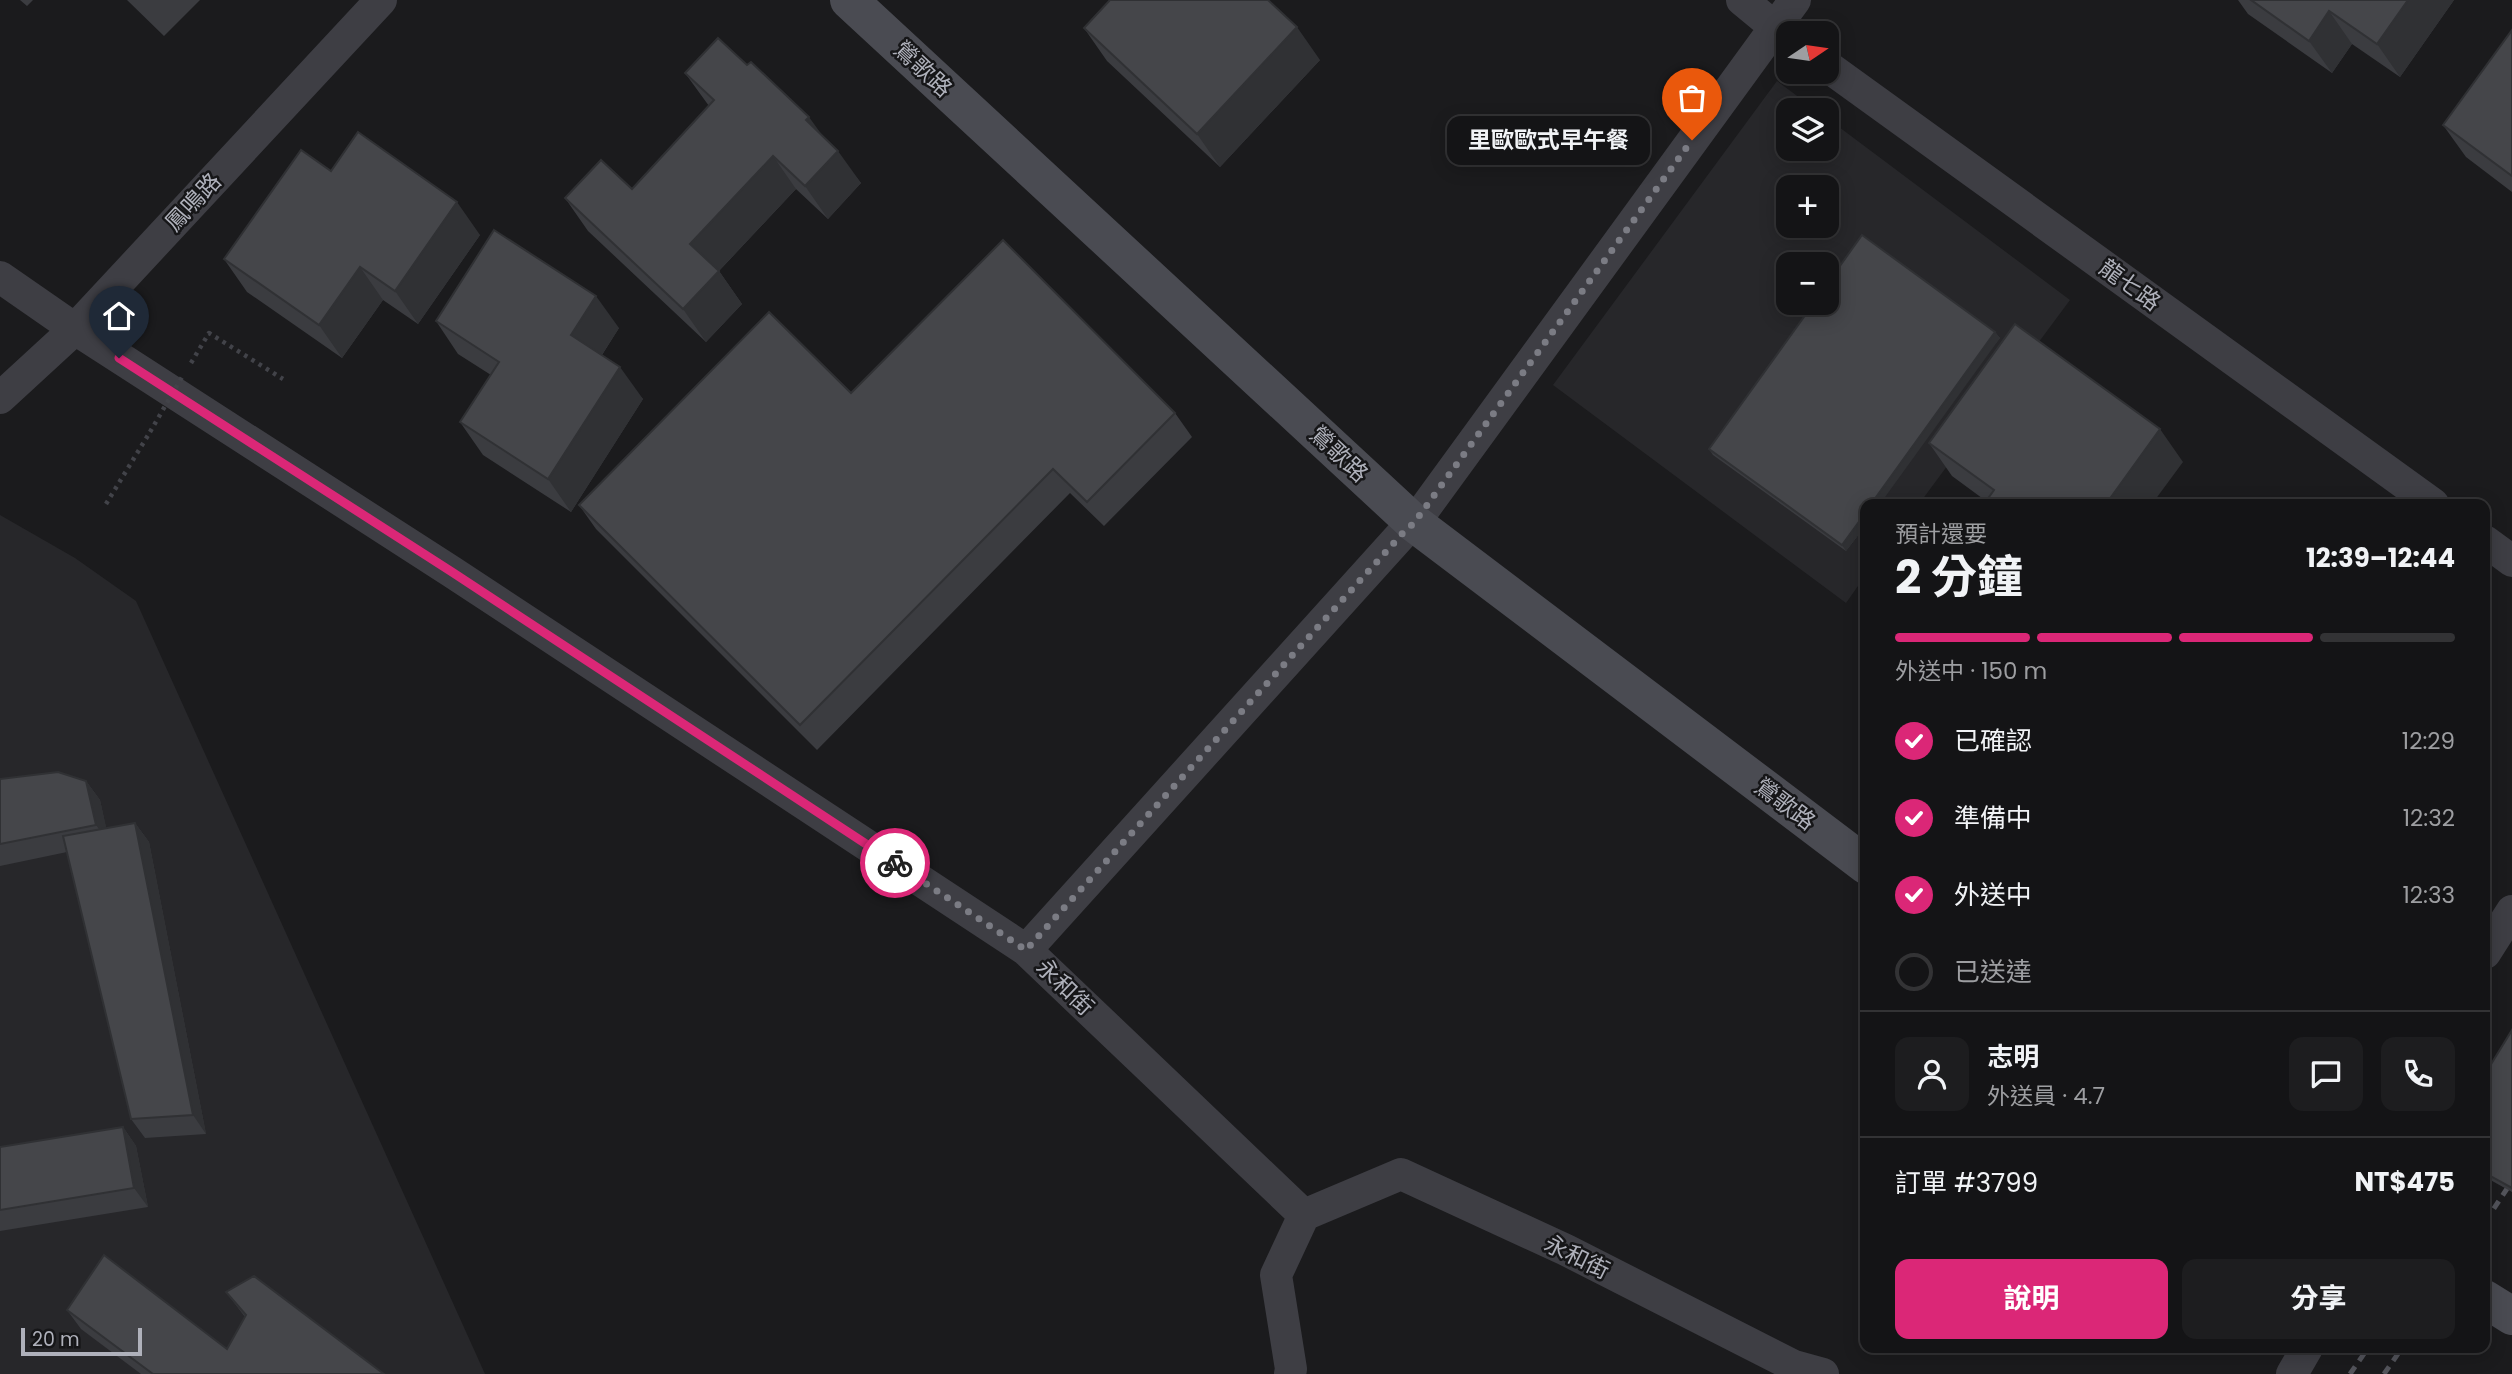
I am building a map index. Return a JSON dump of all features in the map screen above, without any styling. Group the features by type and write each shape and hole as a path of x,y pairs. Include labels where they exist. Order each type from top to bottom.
{"street":[{"name":"鳳鳴路","path":"0,398 75,329 381,0"},
{"name":"鶯歌路","path":"849,0 1414,523 1860,860"},
{"path":"1742,0 1776,29"},
{"path":"1786,21 1795,0"},
{"path":"1026,950 1414,523 1776,40"},
{"name":"龍七路","path":"1839,75 2426,499"},
{"name":"永和街","path":"0,277 75,329 1026,950 1304,1215 1401,1174 1566,1251 1794,1366 1823,1374"},
{"path":"2490,545 2512,561"},
{"path":"2490,945 2512,911"},
{"path":"1290,1374 1276,1275 1304,1215"},
{"path":"2490,1302 2512,1316"},
{"path":"2292,1374 2304,1353"}],"path":[{"path":"106,504 209,333 283,379"}],"shaded area":[{"path":"1776,82 1800,98 1776,98 1776,161 1839,161 1839,127 2070,300 1923,499 1860,499 1860,583 1846,603 1553,385"},
{"path":"0,515 75,558 136,601 485,1374 0,1374"}],"building":[{"path":"1110,0 1268,0 1297,27 1197,134 1084,28"},
{"path":"2251,0 2408,0 2377,44 2329,11 2309,41"},
{"path":"2512,30 2512,176 2443,125"},
{"path":"718,38 747,65 751,62 809,117 806,120 838,151 805,186 773,156 690,244 719,271 683,309 565,198 601,160 632,189 714,100 685,73"},
{"path":"358,132 457,202 395,291 360,267 319,325 224,259 301,150 331,171"},
{"path":"494,230 596,296 571,335 620,367 548,479 460,422 499,362 436,321"},
{"path":"1862,235 1995,332 1875,499 1860,499 1860,520 1842,545 1709,449 1805,315 1839,315 1839,267"},
{"path":"1003,240 1175,413 1087,502 1053,469 800,725 579,505 769,312 851,393"},
{"path":"2015,324 2160,429 2110,499 1988,499 1994,490 1929,443"},
{"path":"58,772 86,781 96,825 0,844 0,779"},
{"path":"135,823 193,1115 131,1119 63,836"},
{"path":"2512,1030 2512,1188 2490,1176 2490,1066"},
{"path":"123,1127 134,1188 0,1210 0,1147"},
{"path":"104,1255 227,1349 246,1315 226,1292 254,1276 384,1374 153,1374 67,1310"}],"railway":[{"path":"2490,1214 2512,1181"},
{"path":"2350,1374 2365,1353"},
{"path":"2384,1374 2399,1353"}],"way so far":[{"path":"895,863 1026,950 1414,523 1692,140"}],"place":[{"name":"里歐歐式早午餐","path":"1692,140"}],"route":[{"path":"119,358 452,572 895,863"}]}
